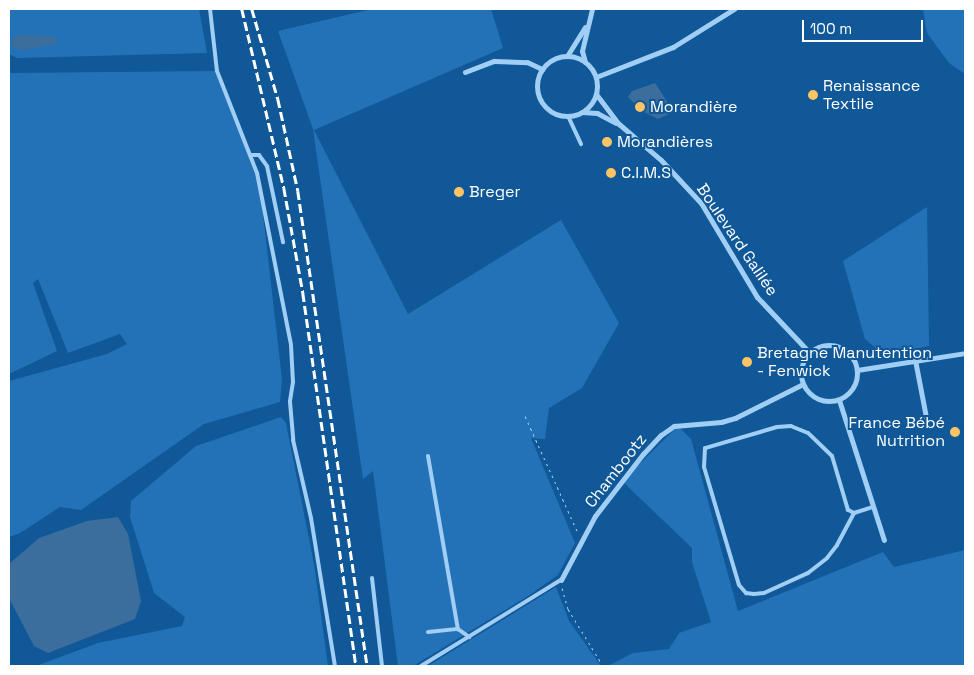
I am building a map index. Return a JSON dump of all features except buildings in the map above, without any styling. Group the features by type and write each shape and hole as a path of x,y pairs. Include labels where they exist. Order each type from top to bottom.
{"street":[{"path":"567,56 586,24 592,9"},
{"path":"596,77 673,47 734,9"},
{"path":"585,62 567,56 557,58 542,69 538,78 539,96 550,111 568,116 582,112 593,101 596,94 596,77 585,62 582,50 586,24"},
{"path":"465,72 494,61 527,62 542,69"},
{"name":"Boulevard Galilée","path":"596,94 619,124 661,160 700,203 757,297 810,353"},
{"name":"Boulevard Galilée","path":"582,112 597,113 619,124"},
{"path":"834,346 850,354 857,370 853,388 839,400 822,401 814,397 803,384 801,373 803,362 810,353 817,348 834,346"},
{"path":"857,370 965,352"},
{"path":"915,360 926,418"},
{"name":"Chambootz","path":"562,580 595,516 643,454 661,435 674,426 721,422 735,418 803,384"},
{"path":"839,400 884,540"}],"lane":[{"path":"210,9 217,71 252,155 257,173 291,345 293,365 290,421 309,510 335,666"},
{"path":"568,116 580,144"},
{"path":"252,155 259,156 267,166 283,242"},
{"path":"854,513 837,545 826,558 808,573 764,593 754,594 746,592 739,585 704,467 705,448 777,427 791,426 808,434 832,456 848,510 854,513 873,507"},
{"path":"428,456 458,630"},
{"path":"372,578 382,666"},
{"path":"422,666 562,580"},
{"path":"428,632 458,630 469,637"}],"path":[{"path":"524,416 574,528 583,540"},
{"path":"562,580 562,594 568,609 603,666"}],"shaded area":[{"path":"9,9 199,9 207,53 17,58 9,54"},
{"path":"372,9 491,9 503,48 314,130 408,314 561,220 619,323 582,388 549,408 545,439 531,438 575,543 558,575 528,596 413,666 398,666 373,471 363,479 313,129 278,31"},
{"path":"923,9 965,9 965,74 949,63 927,33"},
{"path":"17,35 51,36 57,40 56,44 23,50 13,48 11,40"},
{"path":"9,71 11,73 217,71 260,188 282,379 280,402 204,424 81,510 60,507 20,533 9,537 9,381 107,354 127,344 120,334 68,353 38,279 33,283 57,351 9,374"},
{"path":"655,83 672,109 669,114 658,119 642,111 628,97 632,91"},
{"path":"927,207 929,346 884,355 865,339 843,261"},
{"path":"281,417 286,423 314,564 328,666 36,666 98,643 182,626 185,617 154,593 130,517 131,501 196,446"},
{"path":"678,426 691,439 738,611 883,552 894,567 965,550 965,666 608,666 633,653 669,649 679,633 711,622 692,562 692,548 622,481"},
{"path":"118,517 128,534 141,601 135,619 48,653 34,646 9,598 9,564 39,538 87,521"},
{"path":"556,587 569,621 601,666 428,666"}],"railway":[{"path":"242,9 284,188 303,293 356,666"},
{"path":"252,9 278,99 298,191 367,666"}],"place":[{"name":"Renaissance Textile","path":"813,95"},
{"name":"Morandière","path":"640,107"},
{"name":"Morandières","path":"607,142"},
{"name":"C.I.M.S","path":"611,173"},
{"name":"Breger","path":"459,192"},
{"name":"Bretagne Manutention - Fenwick","path":"747,362"},
{"name":"France Bébé Nutrition","path":"955,432"}]}
